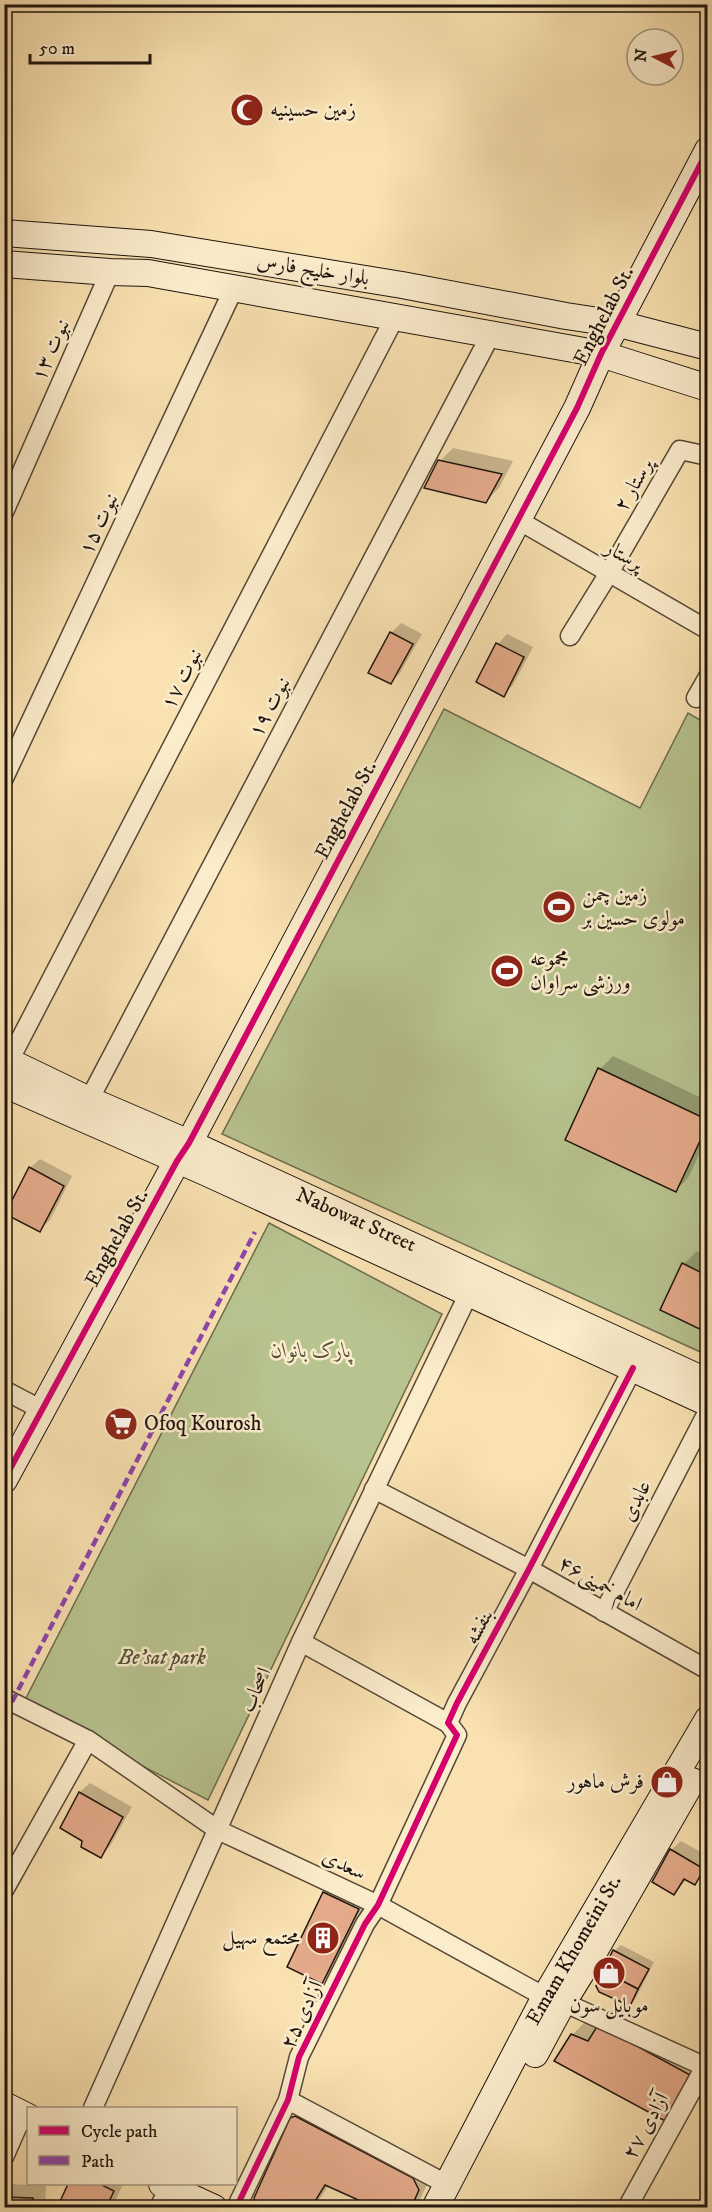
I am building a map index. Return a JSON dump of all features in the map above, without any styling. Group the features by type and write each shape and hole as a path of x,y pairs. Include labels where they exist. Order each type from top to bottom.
{"street":[{"name":"Enghelab St.","path":"4,1480 183,1152 518,520 708,150"},
{"name":"بلوار خلیج فارس","path":"4,233 151,244 391,283 619,324 708,347"},
{"name":"بلوار خلیج فارس","path":"4,264 148,273 234,288 602,354 708,388"},
{"name":"نبوت ۱۳","path":"4,512 110,272"},
{"name":"نبوت ۱۵","path":"4,778 234,288"},
{"name":"نبوت ۱۷","path":"6,1068 395,317"},
{"name":"نبوت ۱۹","path":"88,1100 491,334"},
{"name":"پرستار ۲","path":"570,636 680,450 708,456"},
{"name":"پرستار","path":"518,520 708,630"},
{"path":"696,698 708,677"},
{"name":"Nabowat Street","path":"6,1068 88,1100 183,1152 205,1172 708,1382"},
{"name":"Nabowat Street","path":"6,1068 183,1152"},
{"name":"Nabowat Street","path":"473,1284 633,1368 708,1402"},
{"name":"اصحاب","path":"94,2107 302,1642 473,1284"},
{"name":"بنفشه","path":"378,1905 456,1735 448,1723 457,1703 633,1368"},
{"path":"4,1390 42,1410"},
{"name":"عابدی","path":"604,1612 708,1412"},
{"name":"امام خمینی۴۶","path":"374,1489 529,1569 708,1670"},
{"path":"302,1642 448,1723"},
{"name":"سعدی","path":"4,1698 88,1740 218,1830 378,1905 554,2000 706,2065"},
{"name":"Emam Khomeini St.","path":"435,2208 451,2196 554,2000 708,1719"},
{"path":"4,1890 88,1740"},
{"name":"Emam Khomeini St.","path":"554,2000 597,1947 708,1754"},
{"name":"آزادی ۲۵","path":"236,2208 288,2100 299,2057 365,1924 378,1905"},
{"name":"آزادی ۲۷","path":"627,2208 706,2065"},
{"path":"288,2100 451,2196"},
{"path":"4,2157 18,2112"},
{"path":"163,2193 214,2208"}],"green space":[{"name":"مجموعه ورزشی سراوان","path":"444,709 640,808 688,713 707,724 707,1355 222,1134"},
{"name":"Be'sat park","path":"269,1223 442,1314 208,1800 23,1704"}],"building":[{"path":"438,460 502,474 486,503 424,488"},
{"path":"390,632 413,644 391,684 368,673"},
{"path":"496,643 524,657 504,697 476,682"},
{"path":"598,1068 708,1120 676,1192 565,1140"},
{"path":"29,1167 64,1186 40,1232 5,1214"},
{"path":"682,1263 708,1276 708,1333 660,1310"},
{"path":"79,1792 123,1817 101,1858 81,1847 82,1841 60,1828"},
{"path":"670,1849 704,1869 695,1885 684,1879 674,1895 652,1882"},
{"name":"محتمع سهیل","path":"323,1892 359,1909 322,1984 287,1967"},
{"path":"613,1950 649,1969 638,1989 603,1971"},
{"path":"603,1971 638,1989 630,2006 599,1992 596,1986"},
{"path":"598,2025 692,2076 667,2122 554,2061 571,2034 588,2041"},
{"path":"295,2116 413,2178 419,2190 411,2208 376,2208 325,2185 311,2208 257,2208 254,2198 290,2118"},
{"path":"68,2185 102,2185 114,2191 106,2208 57,2208"},
{"path":"4,2197 33,2198 33,2208 4,2208"}],"marked path":[{"path":"12,1702 255,1232"}],"cycle path":[{"path":"4,1480 177,1161 189,1143 577,408 601,354 708,150"},
{"path":"236,2208 288,2100 299,2057 365,1924 378,1905 457,1735 448,1723 457,1703 633,1368"}],"place":[{"name":"زمین حسینیه","path":"247,110"},
{"name":"زمین چمن مولوی حسین بر","path":"559,907"},
{"name":"مجموعه ورزشی سراوان","path":"507,971"},
{"name":"Ofoq Kourosh","path":"121,1424"},
{"name":"فرش ماهور","path":"667,1782"},
{"name":"محتمع سهیل","path":"323,1938"},
{"name":"موبایل سون","path":"609,1973"}],"park label":[{"name":"پارک بانوان","path":"311,1351"}]}
